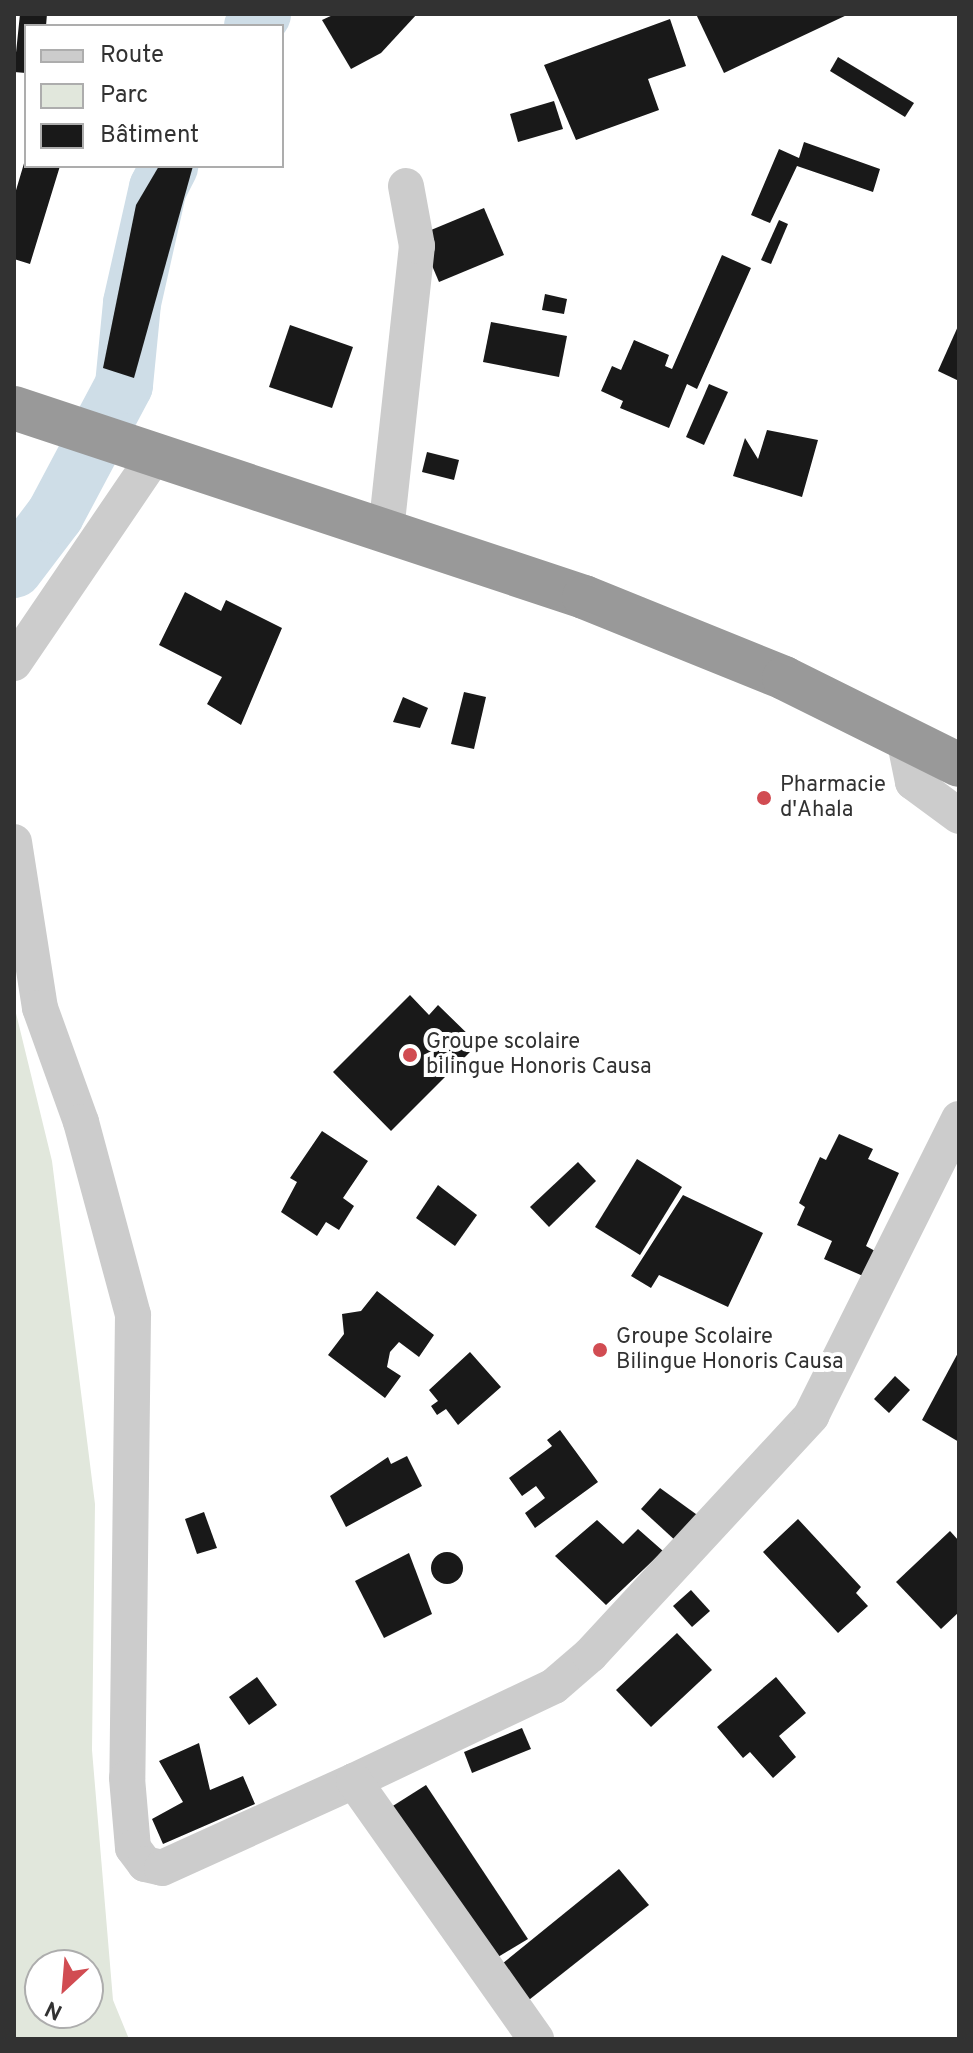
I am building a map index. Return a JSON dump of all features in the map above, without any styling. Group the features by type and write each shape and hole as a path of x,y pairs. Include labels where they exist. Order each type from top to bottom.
{"highway":[{"path":"14,408 584,597 784,678 959,765"}],"street":[{"path":"386,531 417,246 406,186"},
{"path":"14,663 156,454"},
{"path":"904,738 913,782 959,816"},
{"path":"14,842 40,1008 85,1137 133,1315 127,1778 133,1848 145,1864 162,1868 554,1686 635,1611 811,1416 959,1119"},
{"path":"354,1781 536,2039"}],"green space":[{"path":"14,1005 52,1161 95,1504 92,1750 113,2000 129,2039 14,2039"}],"building":[{"path":"20,14 47,14 46,24 24,24 24,73 14,72"},
{"path":"335,14 417,14 381,53 351,69 322,20"},
{"path":"696,14 849,14 724,73"},
{"path":"670,19 686,66 648,79 659,110 576,140 544,65"},
{"path":"838,57 914,103 905,117 830,71"},
{"path":"554,101 563,129 518,142 510,114"},
{"path":"804,142 880,169 873,192 797,166 770,223 751,215 779,149 799,158"},
{"path":"24,163 24,168 59,168 30,264 14,259 14,197"},
{"path":"158,168 192,168 134,378 103,368 136,205"},
{"path":"484,208 504,255 439,282 419,235"},
{"path":"779,220 788,224 771,264 761,260"},
{"path":"722,255 751,268 697,389 687,384 669,428 620,408 623,401 601,391 612,366 621,370 634,340 669,355 665,366 672,369"},
{"path":"545,294 567,299 564,314 542,310"},
{"path":"491,322 567,336 559,377 483,362"},
{"path":"959,324 959,381 938,371"},
{"path":"290,325 353,347 332,408 269,387"},
{"path":"709,384 728,392 704,445 686,437"},
{"path":"767,430 818,440 802,497 733,476 745,438 758,459"},
{"path":"427,452 459,460 454,480 422,472"},
{"path":"185,592 221,611 226,600 282,628 241,725 207,704 222,677 159,645"},
{"path":"464,692 486,697 474,749 451,744"},
{"path":"403,697 428,708 420,728 393,722"},
{"path":"410,995 429,1015 438,1005 478,1044 391,1131 333,1072"},
{"path":"322,1131 368,1161 343,1198 354,1206 339,1230 326,1222 317,1236 281,1212 297,1182 290,1178"},
{"path":"839,1134 873,1149 868,1159 899,1173 866,1246 875,1251 863,1276 824,1259 832,1241 797,1225 805,1207 799,1203 820,1157 826,1160"},
{"path":"637,1159 682,1187 640,1255 595,1227"},
{"path":"578,1162 596,1181 549,1227 530,1207"},
{"path":"438,1185 477,1215 455,1246 416,1218"},
{"path":"683,1195 763,1233 728,1307 659,1275 651,1288 631,1276"},
{"path":"377,1291 434,1335 419,1357 399,1342 390,1352 387,1367 401,1376 385,1398 328,1355 344,1334 342,1314 361,1311"},
{"path":"959,1351 959,1442 922,1420"},
{"path":"470,1352 501,1387 458,1425 446,1409 437,1415 431,1406 438,1401 429,1390"},
{"path":"895,1376 910,1390 889,1413 874,1399"},
{"path":"560,1430 598,1482 535,1528 525,1513 545,1498 536,1486 522,1496 509,1478 552,1446 547,1440"},
{"path":"407,1456 422,1486 346,1527 330,1496 388,1457 391,1464"},
{"path":"660,1488 700,1517 677,1542 641,1509"},
{"path":"204,1512 217,1548 197,1554 185,1519"},
{"path":"798,1519 861,1587 856,1593 868,1606 838,1633 763,1552"},
{"path":"597,1520 623,1544 638,1529 663,1551 606,1605 555,1556"},
{"path":"950,1531 959,1541 959,1612 941,1629 896,1582"},
{"path":"447,1552 459,1556 463,1568 459,1580 447,1584 435,1580 431,1568 435,1556"},
{"path":"409,1553 432,1614 384,1638 355,1581"},
{"path":"691,1590 710,1611 692,1627 673,1606"},
{"path":"677,1633 712,1670 651,1727 616,1690"},
{"path":"257,1677 277,1705 249,1725 229,1697"},
{"path":"776,1677 806,1713 779,1736 796,1757 773,1778 750,1752 743,1758 717,1727"},
{"path":"522,1728 531,1749 472,1773 464,1752"},
{"path":"199,1743 210,1790 243,1776 255,1804 163,1844 152,1819 183,1802 159,1761"},
{"path":"426,1785 528,1939 488,1963 388,1809"},
{"path":"619,1869 649,1905 520,2007 492,1972"}],"waterway":[{"path":"254,24 262,14"},
{"path":"14,569 55,515 124,385 132,303 158,188 168,168"}],"place":[{"name":"Pharmacie d'Ahala","path":"764,798"},
{"name":"Groupe scolaire bilingue Honoris Causa","path":"410,1055"},
{"name":"Groupe Scolaire Bilingue Honoris Causa","path":"600,1350"}]}
